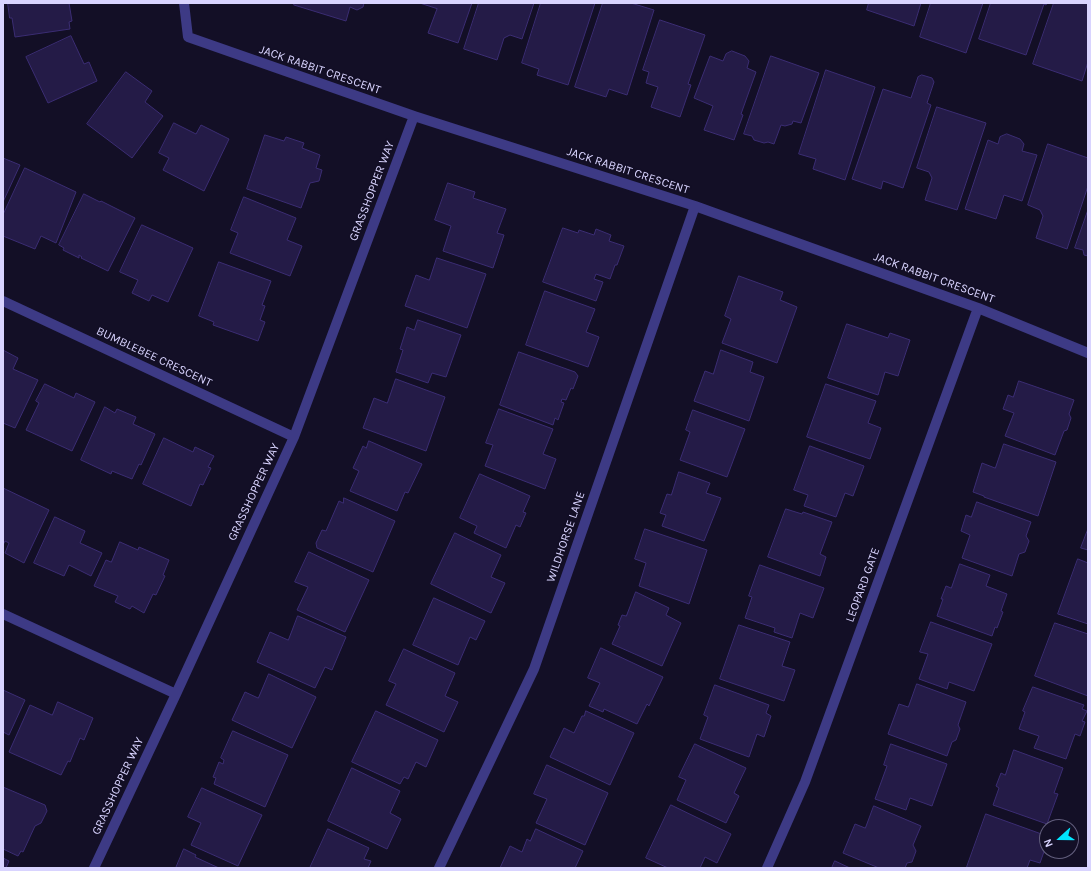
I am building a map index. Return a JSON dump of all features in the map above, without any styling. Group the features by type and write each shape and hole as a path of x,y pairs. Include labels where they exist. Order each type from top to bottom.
{"street":[{"name":"JACK RABBIT CRESCENT","path":"184,3 188,37 414,116 695,206 978,308 1088,353"},
{"name":"GRASSHOPPER WAY","path":"94,868 176,694 294,436 414,116"},
{"name":"WILDHORSE LANE","path":"439,868 534,669 695,206"},
{"name":"BUMBLEBEE CRESCENT","path":"3,301 294,436"},
{"name":"LEOPARD GATE","path":"767,868 805,782 978,308"},
{"path":"3,614 176,694"}],"building":[{"path":"8,3 69,3 72,21 69,22 70,29 15,37"},
{"path":"295,3 364,3 363,7 357,10 350,7 346,21 294,5"},
{"path":"420,3 472,3 458,43 428,33 437,9"},
{"path":"479,3 534,3 522,39 510,35 504,38 497,60 464,49"},
{"path":"541,3 595,3 568,85 537,75 539,69 522,63"},
{"path":"603,3 631,3 654,10 627,95 609,89 606,97 575,87"},
{"path":"869,3 921,3 914,26 867,10"},
{"path":"931,3 983,3 966,53 920,37"},
{"path":"991,3 1047,3 1046,5 1044,4 1026,55 979,39"},
{"path":"1054,3 1088,3 1088,62 1082,81 1033,64"},
{"path":"660,20 705,35 688,84 691,85 680,117 651,107 658,87 646,83 649,72 643,70"},
{"path":"71,36 84,64 89,62 97,81 48,103 26,57"},
{"path":"732,51 745,56 749,61 747,68 756,72 741,114 743,115 734,140 704,130 713,106 694,98 710,56 723,61 726,54"},
{"path":"771,56 819,73 801,123 793,121 792,124 785,126 781,125 774,144 754,140 752,136 744,134"},
{"path":"826,70 875,87 845,180 813,169 816,159 799,154"},
{"path":"126,72 152,91 145,102 163,116 132,158 87,124"},
{"path":"922,75 932,78 934,82 927,103 931,105 903,188 883,181 881,189 852,179 883,89 911,98 918,77"},
{"path":"937,107 986,123 957,210 925,200 932,178 929,172 917,168"},
{"path":"174,123 196,134 201,125 229,139 204,191 163,170 169,158 159,153"},
{"path":"1007,134 1020,139 1024,144 1022,151 1037,155 1022,201 1004,195 996,219 965,209 988,140 998,144 1000,137"},
{"path":"265,135 284,141 286,137 304,143 302,148 320,155 316,168 322,170 319,181 310,183 301,208 247,189"},
{"path":"1048,144 1088,158 1088,186 1067,249 1036,238 1043,216 1040,210 1028,205"},
{"path":"3,158 20,165 3,202"},
{"path":"25,168 76,192 56,243 41,236 35,249 3,236 3,215"},
{"path":"448,183 475,192 473,198 506,209 497,233 504,235 493,268 443,251 451,226 435,220"},
{"path":"84,194 135,218 108,271 81,258 82,257 79,255 79,258 63,250 64,248 59,245"},
{"path":"244,197 296,218 287,240 302,246 290,276 230,253 238,233 231,230"},
{"path":"1088,210 1088,256 1084,255 1083,250 1075,248"},
{"path":"142,225 193,248 168,302 152,295 149,301 132,293 138,280 120,272"},
{"path":"563,228 578,233 579,230 594,235 596,229 611,235 609,241 624,246 610,279 596,274 594,279 603,282 596,301 543,282"},
{"path":"437,258 486,274 467,328 405,306 416,275 429,280"},
{"path":"219,262 271,281 262,305 265,306 260,320 265,322 258,341 213,325 214,322 199,316"},
{"path":"739,276 783,292 780,300 797,307 777,363 722,343 731,319 725,316"},
{"path":"545,291 595,309 586,332 599,337 588,367 526,345"},
{"path":"418,320 461,335 446,377 432,373 428,383 396,372 403,350 400,349 407,327 414,330"},
{"path":"847,324 888,338 890,333 910,340 898,376 885,372 878,395 828,378"},
{"path":"3,350 18,358 13,369 38,380 15,428 3,423"},
{"path":"721,350 753,362 750,372 764,377 749,421 694,401 705,371 713,374"},
{"path":"519,352 575,372 578,376 573,389 571,388 566,400 562,399 561,402 564,403 558,420 555,418 553,425 500,405"},
{"path":"396,379 445,397 426,451 363,428 374,398 387,403"},
{"path":"1019,381 1074,400 1069,414 1071,418 1067,430 1064,431 1055,455 1005,436 1014,413 1003,409 1008,395 1013,397"},
{"path":"45,384 74,398 76,393 95,402 72,451 26,430 39,403 36,401"},
{"path":"826,384 876,401 868,423 881,428 870,459 807,437"},
{"path":"105,407 115,413 117,409 136,417 133,424 155,434 141,465 139,464 132,479 112,471 111,474 81,460"},
{"path":"499,409 553,429 543,454 556,459 545,489 485,466 493,445 486,443"},
{"path":"693,410 745,429 727,477 680,460 690,432 686,430"},
{"path":"164,438 193,452 195,447 214,456 208,467 211,468 203,485 200,484 191,506 143,484"},
{"path":"369,441 422,464 408,493 405,492 397,511 350,491 359,471 353,468 363,446 366,448"},
{"path":"1004,444 1056,462 1038,516 973,492 982,463 995,468"},
{"path":"810,446 864,466 853,496 845,493 836,517 804,506 808,495 794,490"},
{"path":"679,472 710,483 706,493 721,498 704,541 662,526 666,515 660,513 667,494 671,495"},
{"path":"480,474 530,496 523,512 526,513 520,527 516,525 506,548 474,533 477,526 460,518"},
{"path":"3,488 49,510 24,563 5,553 9,543 5,541 3,545"},
{"path":"344,498 395,521 373,572 317,548 316,543 322,530 326,531 339,501 343,503"},
{"path":"977,502 1031,522 1026,536 1029,541 1025,552 1019,554 1012,576 962,558 970,535 961,531 966,515 971,517"},
{"path":"786,509 802,514 803,512 832,522 820,554 826,557 820,576 768,557"},
{"path":"55,517 85,531 80,543 102,553 91,576 69,565 64,576 34,563"},
{"path":"645,529 707,550 689,604 639,586 646,563 635,559"},
{"path":"1088,529 1088,550 1081,548"},
{"path":"455,533 501,555 491,577 505,583 491,613 431,584"},
{"path":"120,542 138,550 139,547 169,560 163,575 165,576 156,595 153,594 144,613 132,606 130,609 115,602 118,596 94,586 106,560 111,562"},
{"path":"309,552 369,580 345,632 297,610 308,587 295,582"},
{"path":"1078,559 1088,563 1088,624 1058,614"},
{"path":"960,564 990,575 986,586 1007,594 1001,611 1003,612 997,628 995,627 992,636 937,616 946,586 951,588"},
{"path":"760,565 824,588 813,618 800,613 792,638 774,632 775,628 745,618 752,597 749,596"},
{"path":"636,592 669,608 666,615 681,623 662,666 612,644 620,626 618,625 622,615 626,616"},
{"path":"434,598 485,621 476,640 470,637 458,665 413,645"},
{"path":"298,616 346,637 332,670 325,667 315,688 257,662 270,632 288,640"},
{"path":"931,622 992,644 974,691 949,682 947,689 919,679 928,654 920,652"},
{"path":"1055,623 1088,634 1088,696 1035,676"},
{"path":"739,625 790,642 782,666 795,670 784,701 720,679"},
{"path":"601,648 663,677 649,706 647,704 637,724 604,709 603,712 589,706 600,683 588,678"},
{"path":"404,649 455,673 445,696 458,702 444,732 386,705 396,684 389,681"},
{"path":"269,674 316,697 292,748 232,720 245,692 258,698"},
{"path":"917,684 966,702 958,725 960,729 956,740 952,742 947,756 888,734 899,704 908,707"},
{"path":"715,685 769,705 766,713 771,716 764,737 757,734 749,757 700,739 708,717 704,715"},
{"path":"1033,687 1084,705 1082,709 1087,711 1082,721 1085,722 1080,736 1075,734 1066,759 1034,748 1039,736 1019,729 1025,712 1023,711"},
{"path":"3,690 25,700 9,735 3,732"},
{"path":"58,702 93,718 84,740 80,738 70,762 68,761 61,775 9,752 30,705 52,715"},
{"path":"376,711 438,740 426,767 416,762 408,779 404,777 400,784 352,762"},
{"path":"586,711 634,733 610,785 550,757 564,728 574,733"},
{"path":"233,731 288,755 265,807 214,784 216,778 213,777 219,762 223,764 224,760 221,758"},
{"path":"695,744 746,768 734,793 739,796 726,823 677,800 686,780 679,777"},
{"path":"891,744 947,764 932,806 910,798 906,810 875,799 887,766 884,765"},
{"path":"1014,750 1063,768 1054,793 1058,794 1049,819 1039,819 1039,821 993,805 999,788 996,786 1001,773 1005,775"},
{"path":"547,765 608,793 585,845 536,823 547,799 534,794"},
{"path":"352,768 400,791 390,813 401,819 387,849 328,821"},
{"path":"3,787 45,805 47,811 41,823 35,826 23,852 21,851 18,856 3,849"},
{"path":"202,788 262,815 238,866 191,845 201,823 188,817"},
{"path":"671,805 731,834 717,863 705,857 700,868 668,868 646,858"},
{"path":"874,806 921,826 913,845 916,851 912,862 907,863 905,868 879,868 843,853 855,824 865,828"},
{"path":"986,814 1039,833 1039,859 1041,859 1040,863 1030,860 1027,868 967,867"},
{"path":"328,829 369,848 364,859 371,861 368,868 310,868"},
{"path":"536,829 583,851 575,868 500,868 510,846 522,852 527,839 530,841"},
{"path":"184,849 196,855 195,857 219,868 176,868"},
{"path":"3,858 9,861 6,868 3,868"},
{"path":"835,861 850,868 832,868"}]}
